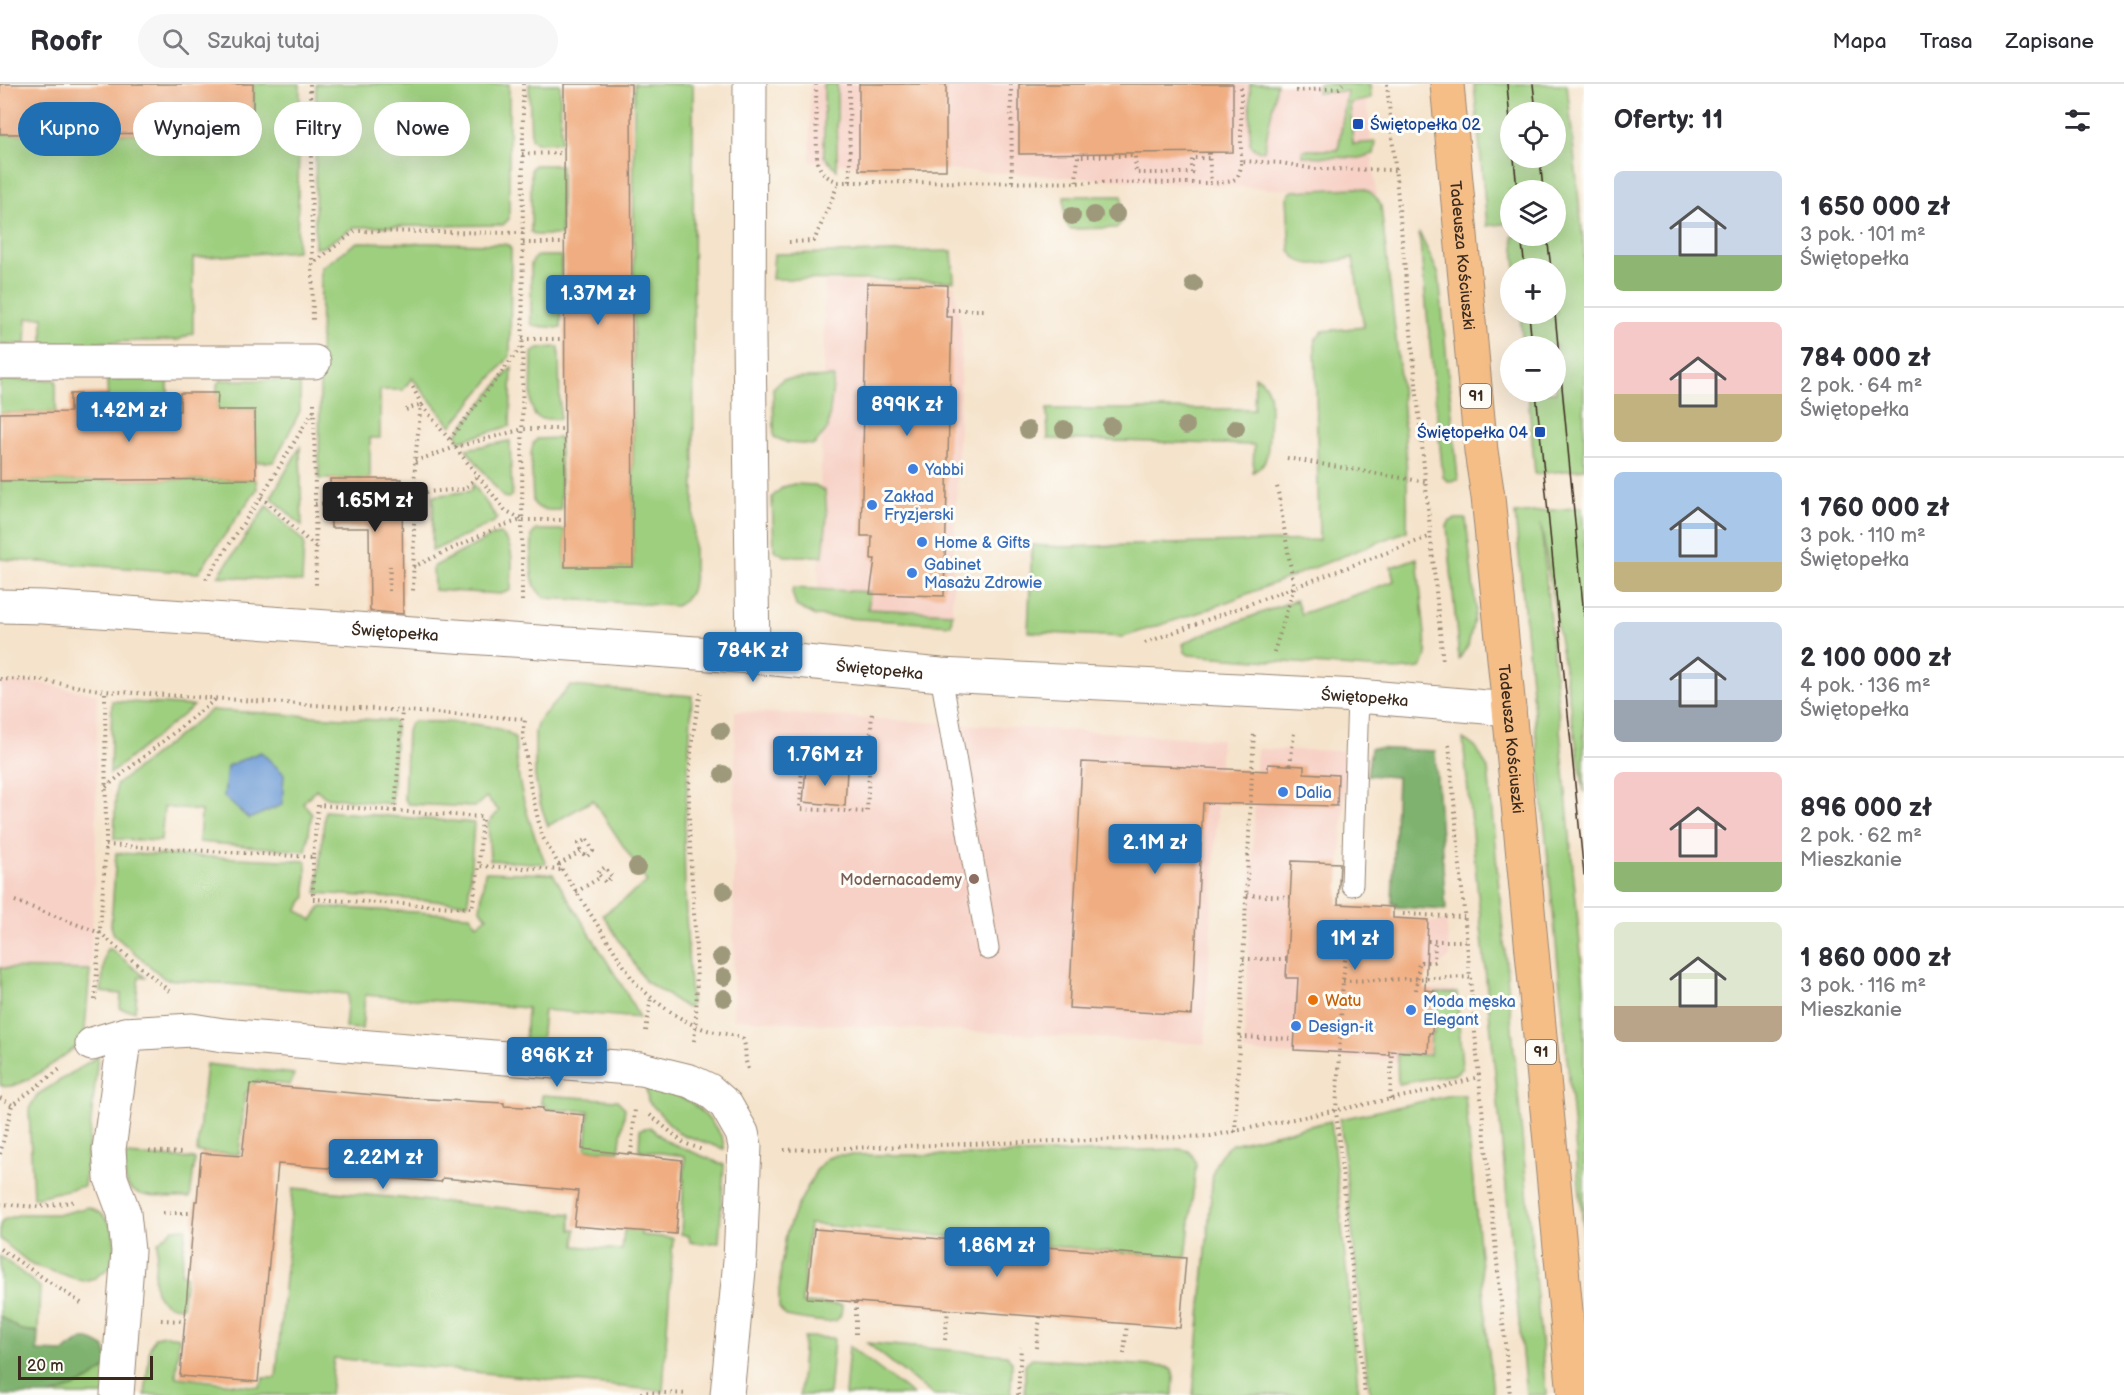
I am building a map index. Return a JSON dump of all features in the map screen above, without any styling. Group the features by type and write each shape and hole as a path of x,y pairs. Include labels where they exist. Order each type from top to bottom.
{"main road":[{"name":"Tadeusza Kościuszki","path":"1447,84 1574,1395"}],"street":[{"path":"750,84 749,337 753,657"},
{"path":"0,362 314,362"},
{"name":"Świętopełka","path":"0,606 753,657 941,675 1358,696 1509,709"},
{"path":"93,1044 125,1034 192,1030 222,1035 641,1070 690,1081 709,1090 726,1105 741,1133 746,1155 740,1260 727,1395"},
{"path":"117,1395 128,1251 124,1213 111,1178 109,1149 125,1034"}],"lane":[{"path":"941,675 988,949"},
{"path":"1352,885 1358,696"}],"path":[{"path":"310,84 316,595"},
{"path":"522,611 523,84"},
{"path":"816,84 817,162 821,172 839,183 1231,182 1241,172 1241,84"},
{"path":"849,84 850,182"},
{"path":"1011,84 1012,182"},
{"path":"1296,91 1339,88 1343,84"},
{"path":"1387,84 1447,703 1466,941 1510,1395"},
{"path":"522,154 564,153"},
{"path":"1076,182 1078,156 1135,156 1136,173 1192,173 1192,159 1209,155 1211,183"},
{"path":"1241,161 1282,163 1314,169 1396,170"},
{"path":"311,266 355,231 523,233"},
{"path":"523,243 564,243"},
{"path":"946,310 984,310"},
{"path":"522,339 564,339"},
{"path":"450,439 522,346"},
{"path":"413,387 421,404 505,510 522,520"},
{"path":"406,410 421,404"},
{"path":"413,603 414,461 421,404"},
{"path":"200,587 261,497 314,408"},
{"path":"414,461 523,429 565,429"},
{"path":"1287,458 1425,482"},
{"path":"414,493 465,489 478,475"},
{"path":"1273,656 1294,587 1277,486"},
{"path":"261,497 316,548"},
{"path":"315,504 331,503"},
{"path":"413,567 501,526 522,520 565,520"},
{"path":"1144,643 1431,536"},
{"path":"388,601 390,566"},
{"path":"0,679 39,680 105,691 525,719 523,734 542,836 633,981 640,989 671,1011 696,1025"},
{"path":"690,1081 697,1011 689,842 692,757 697,708 702,687"},
{"path":"0,1154 12,1105 93,1044 106,845 105,691"},
{"path":"106,788 217,698"},
{"path":"869,768 802,764 800,809 867,812 869,768 872,700"},
{"path":"395,811 402,710"},
{"path":"1235,1132 1255,724"},
{"path":"1290,765 1294,728"},
{"path":"318,805 482,817 479,866 472,908 313,899 313,857 318,805"},
{"path":"587,839 593,851 586,857 581,851 578,844 587,839"},
{"path":"106,845 313,857"},
{"path":"479,866 560,867 581,851"},
{"path":"576,892 601,877"},
{"path":"1352,885 1343,981 1336,1111 1365,1395"},
{"path":"1247,894 1291,897"},
{"path":"15,901 100,933 170,992"},
{"path":"1403,914 1464,917"},
{"path":"1428,941 1466,941"},
{"path":"1416,990 1419,962 1434,962 1435,941"},
{"path":"1243,959 1287,959"},
{"path":"1343,981 1470,977"},
{"path":"1240,1037 1295,1039"},
{"path":"1390,1099 1392,1051"},
{"path":"647,1111 684,1143 729,1157 796,1149 1200,1137 1336,1111 1479,1077"},
{"path":"0,1098 12,1105"},
{"path":"164,1152 182,1153"},
{"path":"0,1204 38,1207 117,1196"},
{"path":"0,1249 122,1330"},
{"path":"856,1302 856,1334"},
{"path":"945,1340 948,1309"},
{"path":"1036,1348 1040,1317"},
{"path":"1124,1354 1127,1323"},
{"path":"1018,1395 1021,1347"},
{"path":"635,1395 644,1392 696,1395"}],"shaded area":[{"path":"810,84 1365,84 1376,195 810,162"},
{"path":"825,282 954,285 962,334 952,613 868,609 818,595"},
{"path":"0,683 39,683 97,694 96,837 90,970 0,968"},
{"name":"Modernacademy","path":"735,711 1221,739 1205,1044 733,1019"},
{"path":"1257,749 1347,751 1338,907 1391,988 1455,990 1460,1065 1244,1052"},
{"path":"1393,917 1446,922 1450,957 1427,975 1358,972"}],"green space":[{"path":"253,84 300,84 300,102 274,102 274,156 299,156 297,251 193,258 193,333 178,340 43,344 43,317 27,318 26,344 0,344 0,134 18,134 18,156 121,156 121,134 133,133 133,156 262,156 262,102 253,102"},
{"path":"316,84 403,84 404,86 509,84 509,219 503,225 354,227 323,247 315,248 316,156 362,156 362,102 316,102"},
{"path":"529,84 560,84 561,142 538,143 531,139"},
{"path":"634,84 693,84 694,570 691,591 676,606 546,598 535,587 531,561 532,535 536,530 565,530 565,567 633,567"},
{"path":"824,84 837,84 837,170 824,156"},
{"path":"1250,84 1277,84 1264,151 1256,150 1250,144"},
{"path":"1319,84 1370,84 1371,99 1350,103 1353,144 1376,142 1374,154 1359,158 1303,156 1303,150 1338,150 1347,91 1317,93"},
{"path":"1474,84 1567,84 1584,250 1584,469 1535,474 1529,402 1566,402 1566,336 1522,336 1521,324 1566,324 1566,258 1515,258 1514,246 1566,246 1566,180 1500,180 1500,224 1487,226"},
{"path":"534,165 561,165 561,235 536,235 531,232 531,169"},
{"path":"1356,188 1372,193 1381,206 1403,409 1407,531 1204,611 1123,637 1028,632 1032,545 1061,547 1319,540 1315,340 1323,331 1364,327 1353,258 1310,264 1296,258 1290,251 1287,198 1293,191"},
{"path":"1064,196 1122,196 1123,221 1116,228 1070,229 1065,222"},
{"path":"1419,232 1439,275 1458,480 1448,481 1443,477"},
{"path":"357,242 508,245 511,249 510,356 451,426 412,378 403,390 380,390 380,438 370,438 370,479 319,479 321,268"},
{"path":"952,251 954,281 772,279 774,254"},
{"path":"538,256 561,256 561,328 533,326 531,322 531,264"},
{"path":"559,347 560,419 542,419 535,416 531,405 532,353 539,348"},
{"path":"512,367 510,426 459,441 457,433"},
{"path":"1255,376 1260,379 1268,391 1270,416 1266,458 1253,472 1254,445 1048,439 1047,409 1254,409"},
{"path":"834,377 828,428 814,445 788,443 774,437 773,388 783,379"},
{"path":"107,379 168,379 168,411 108,411"},
{"path":"0,380 56,380 56,412 0,413"},
{"path":"221,380 289,380 300,383 300,411 274,462 256,462 255,410 217,410 217,384"},
{"path":"560,438 561,510 545,510 533,502 531,454 533,444 537,439"},
{"path":"510,441 512,495 508,498 503,497 466,449"},
{"path":"300,447 302,526 271,497"},
{"path":"256,479 257,489 198,573 0,559 0,481"},
{"path":"473,484 497,518 494,522 432,551 433,496 471,491"},
{"path":"794,484 815,485 825,491 827,516 823,556 785,556 774,550 772,497 783,487"},
{"path":"267,506 304,542 302,582 218,576"},
{"path":"1582,507 1584,532 1584,793 1541,524 1584,987 1584,1236 1515,514"},
{"path":"1455,519 1466,519 1476,610 1468,646 1459,659 1447,526"},
{"path":"500,534 509,545 511,552 511,590 501,594 434,590 433,567"},
{"path":"1417,558 1427,654 1421,668 1396,670 1189,655 1185,652 1183,644 1196,637 1296,600 1301,614 1394,581 1391,567"},
{"path":"793,588 870,592 868,609 952,613 951,625 815,616 796,606"},
{"path":"570,686 692,696 684,839 691,1006 687,1008 645,981 603,915 647,882 593,800 548,826 540,803 535,777 535,732 538,721"},
{"path":"112,701 194,706 110,774"},
{"path":"211,710 393,721 396,725 392,802 390,804 325,797 316,789 303,803 312,813 306,851 199,842 201,811 164,807 161,841 114,839 116,785"},
{"path":"414,721 483,725 507,732 515,738 524,802 546,864 490,860 488,823 499,811 486,797 475,807 408,804 404,798 407,731"},
{"path":"1463,739 1476,747 1488,769 1546,1395 1526,1395"},
{"path":"1371,748 1435,751 1446,910 1396,907 1396,904 1392,904 1397,777 1367,775"},
{"path":"325,811 474,823 468,903 317,893"},
{"path":"116,853 306,861 306,897 297,910 312,920 321,907 470,915 477,925 487,917 480,909 485,872 553,874 626,992 639,1018 544,1010 541,1044 525,1042 527,1008 365,995 362,1029 345,1028 348,994 165,979 114,935 111,926"},
{"path":"107,949 111,949 145,977 139,977 135,1011 120,1009 121,994 101,992"},
{"path":"0,968 90,970 84,1041 30,1078 8,1086 0,1085"},
{"path":"1436,993 1457,993 1462,1068 1455,1074 1398,1084 1397,1054 1430,1055 1431,1034 1434,1034"},
{"path":"98,1056 84,1186 33,1198 29,1109 37,1095"},
{"path":"206,1064 294,1074 290,1085 257,1081 245,1094 239,1154 197,1152"},
{"path":"646,1088 667,1092 691,1102 719,1132 724,1149 678,1133 648,1101"},
{"path":"542,1095 617,1100 625,1108 619,1151 586,1149 589,1111 546,1109 546,1105 541,1104"},
{"path":"1452,1095 1465,1095 1493,1395 1370,1395 1340,1119"},
{"path":"1331,1121 1359,1395 1193,1395 1213,1173 1217,1160 1232,1144"},
{"path":"650,1127 666,1141 724,1165 719,1242 703,1244 690,1242 689,1236 681,1234 685,1156 639,1150 640,1129"},
{"path":"1179,1149 1189,1151 1196,1165 1186,1258 809,1224 802,1303 842,1305 841,1315 834,1321 813,1321 786,1316 779,1308 781,1267 786,1234 794,1213 817,1169 826,1159 836,1155 990,1155"},
{"path":"125,1155 195,1159 190,1198 146,1196 131,1189 125,1177"},
{"path":"293,1188 571,1214 571,1230 576,1229 575,1246 622,1250 624,1230 641,1231 641,1235 673,1238 663,1391 334,1358 330,1395 145,1395 150,1347 155,1337 164,1335 179,1337 176,1377 259,1387 264,1378 276,1378"},
{"path":"89,1207 103,1215 113,1229 115,1247 110,1267 95,1278 83,1281 32,1265 0,1239 0,1225 3,1220 21,1214 61,1214"},
{"path":"186,1228 181,1273 186,1275 182,1307 170,1305 162,1300 157,1293 154,1275 158,1242 173,1229"},
{"path":"0,1256 40,1287 38,1332 21,1330 0,1316"},
{"path":"0,1316 21,1330 38,1332 37,1351 64,1352 80,1341 88,1340 105,1348 110,1365 81,1384 55,1394 0,1395"},
{"path":"804,1337 834,1338 829,1395 800,1395"},
{"path":"867,1343 1007,1355 1012,1362 1011,1395 933,1395"},
{"path":"849,1346 913,1395 845,1395"},
{"path":"1032,1358 1167,1367 1172,1370 1174,1377 1173,1395 1025,1395 1025,1364"},
{"path":"110,1365 109,1395 49,1395 69,1389"}],"water":[{"path":"261,752 284,774 282,805 249,819 224,797 227,766"}],"building":[{"path":"0,84 253,84 253,102 133,102 133,133 121,134 121,102 18,102 18,134 0,134"},
{"path":"564,84 631,84 633,567 565,567"},
{"path":"859,84 946,84 946,170 859,170"},
{"path":"1019,84 1233,84 1233,152 1019,154"},
{"path":"867,283 947,285 946,317 952,317 944,596 870,594 875,559 871,559 872,536 861,536"},
{"path":"107,393 108,411 180,411 180,393 218,393 217,410 255,410 256,479 0,481 0,413 70,412 70,394"},
{"path":"330,479 402,479 403,614 370,611 369,528 331,528"},
{"path":"1082,762 1268,771 1268,764 1304,766 1304,773 1338,775 1337,806 1203,803 1192,1015 1069,1008"},
{"path":"806,767 847,771 845,806 803,802"},
{"path":"1292,861 1340,863 1338,904 1393,907 1393,918 1428,920 1425,990 1434,991 1432,1033 1429,1033 1428,1053 1389,1051 1389,1055 1294,1050 1298,978 1286,978"},
{"path":"250,1084 409,1098 504,1103 504,1106 543,1108 543,1111 585,1115 582,1149 682,1160 676,1234 574,1226 578,1191 443,1178 441,1182 377,1177 378,1172 278,1164 258,1382 180,1376 201,1153 242,1156"},
{"path":"814,1229 1186,1258 1180,1328 807,1298"}],"tram line":[{"path":"1507,84 1508,102"},
{"path":"1533,84 1535,102"},
{"path":"1515,168 1516,180"},
{"path":"1541,168 1542,180"},
{"path":"1522,246 1524,258"},
{"path":"1548,246 1550,258"},
{"path":"1530,324 1531,336"},
{"path":"1556,324 1584,616"},
{"path":"1537,402 1584,875"}],"place":[{"name":"Świętopełka 02","path":"1358,124"},
{"name":"Świętopełka 04","path":"1540,432"},
{"name":"Yabbi","path":"913,469"},
{"name":"Zakład Fryzjerski","path":"872,505"},
{"name":"Home & Gifts","path":"922,542"},
{"name":"Gabinet Masażu Zdrowie","path":"912,573"},
{"name":"Dalia","path":"1283,792"},
{"name":"Modernacademy","path":"974,879"},
{"name":"Watu","path":"1313,1000"},
{"name":"Moda męska Elegant","path":"1411,1010"},
{"name":"Design-it","path":"1296,1026"}]}
